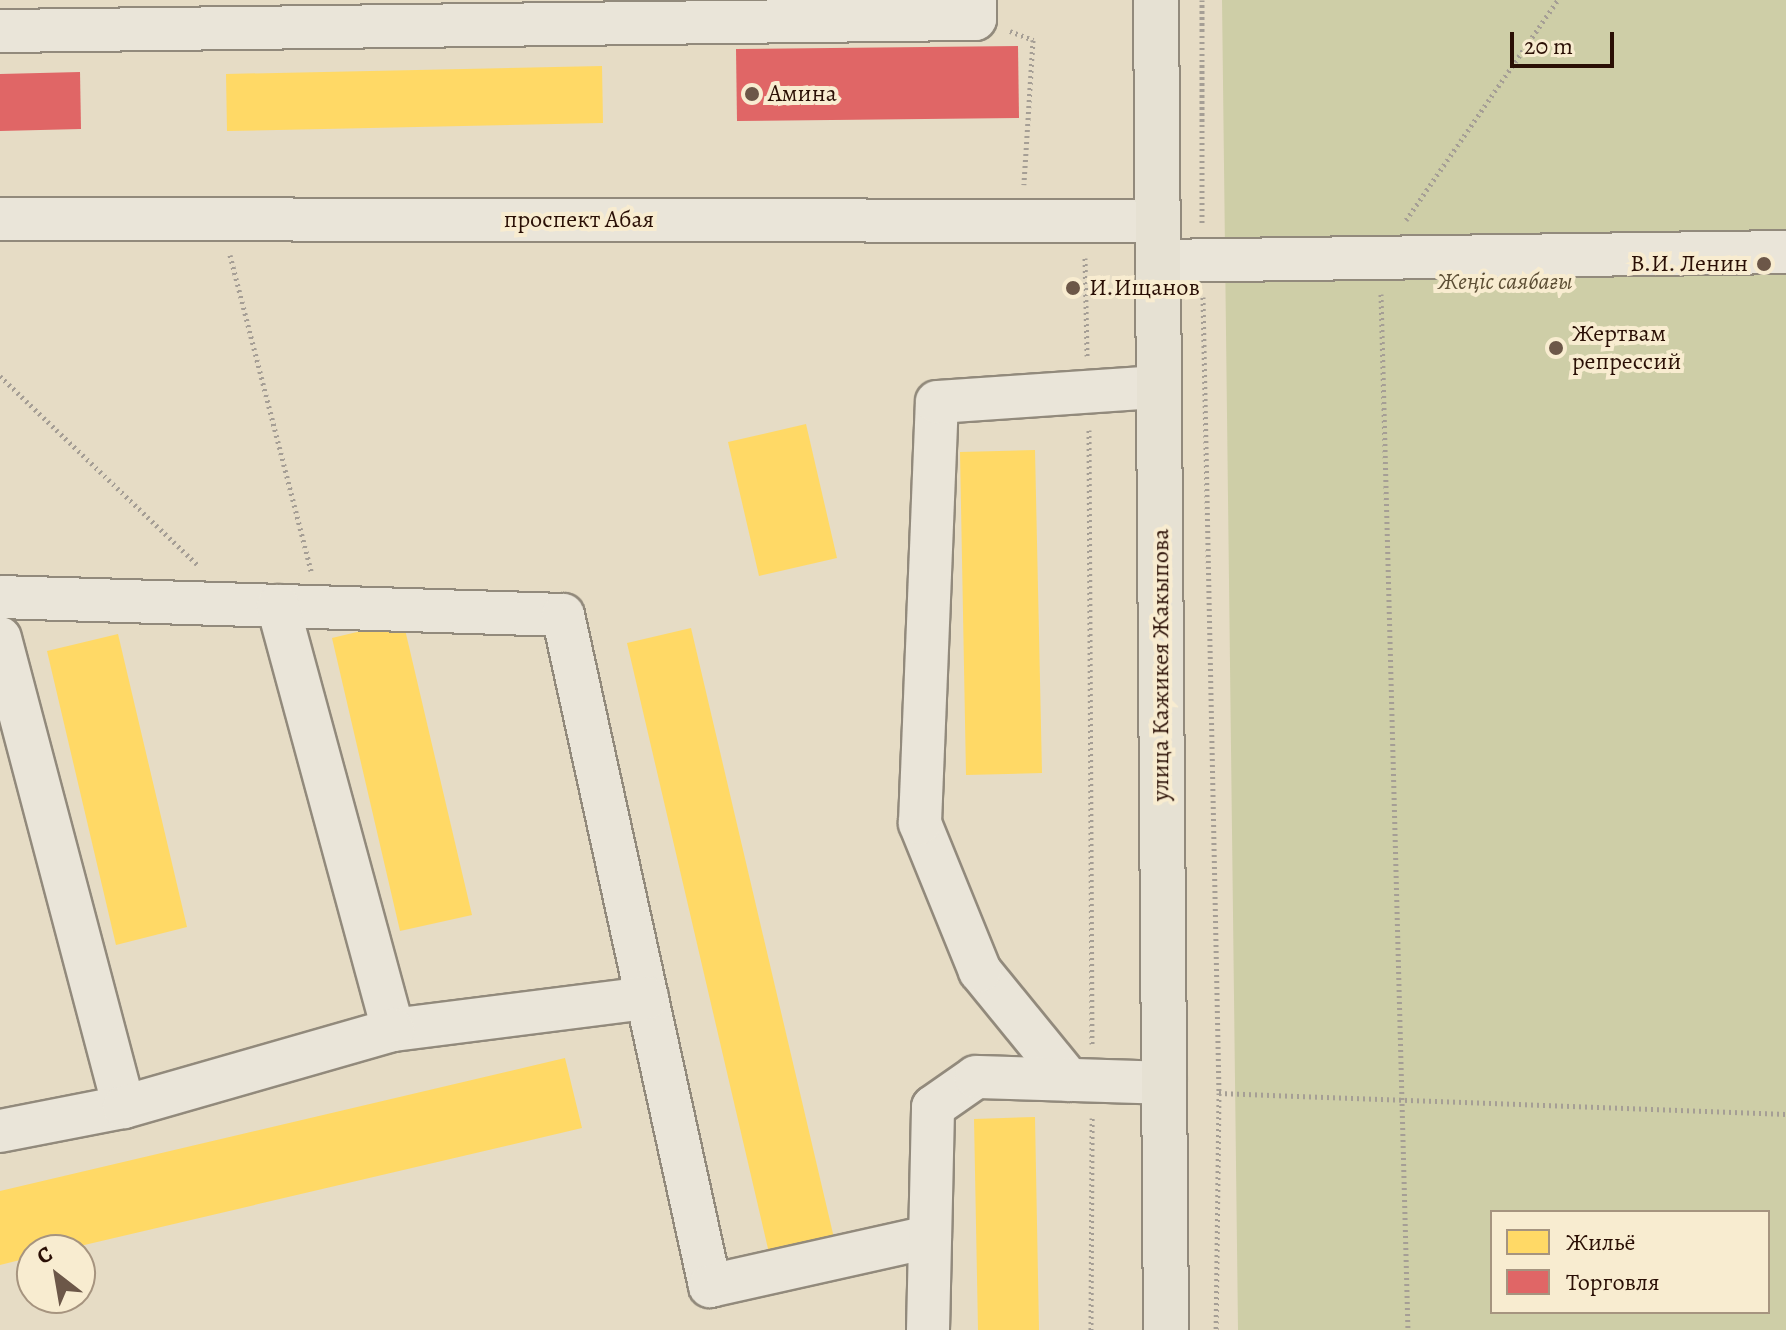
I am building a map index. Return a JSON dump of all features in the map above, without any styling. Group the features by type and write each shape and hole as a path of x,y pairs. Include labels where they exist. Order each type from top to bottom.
{"main road":[{"name":"улица Кажикея Жакыпова","path":"1156,0 1166,1330"}],"street":[{"path":"0,31 591,11 975,9"},
{"name":"проспект Абая","path":"0,219 1085,221 1158,241 1202,261 1786,252"},
{"path":"1080,1080 980,971 920,823 937,402 1159,387"},
{"path":"0,597 563,615 710,1286 930,1237"},
{"path":"278,606 393,1030"},
{"path":"0,638 124,1107"},
{"path":"0,1131 124,1107 393,1030 647,998"},
{"path":"928,1330 933,1107 976,1077 1165,1083"}],"path":[{"path":"1202,0 1202,261 1219,1093 1216,1330"},
{"path":"1408,1330 1380,258 1558,0"},
{"path":"975,9 1033,40 1022,221"},
{"path":"221,219 320,607"},
{"path":"1085,221 1088,392 1080,1080 1091,1330"},
{"path":"0,376 235,605"},
{"path":"1219,1093 1786,1114"}],"green space":[{"name":"Жеңіс саябағы","path":"1222,0 1786,0 1786,1330 1238,1330"}],"building: Жильё":[{"path":"602,66 603,123 227,131 226,74"},
{"path":"806,424 837,558 759,576 728,442"},
{"path":"1035,450 1042,773 966,775 960,452"},
{"path":"403,621 472,915 400,931 332,638"},
{"path":"691,628 834,1238 769,1253 627,643"},
{"path":"118,634 187,927 116,945 47,651"},
{"path":"565,1058 582,1128 96,1242 96,1234 16,1234 16,1261 0,1265 0,1191"},
{"path":"1035,1117 1039,1330 978,1330 974,1119"}],"building: Торговля":[{"path":"1018,46 1019,118 737,121 736,49"},
{"path":"80,72 81,129 0,131 0,74"}],"place":[{"name":"Амина","path":"752,94"},
{"name":"В.И. Ленин","path":"1764,264"},
{"name":"И.Ищанов","path":"1073,288"},
{"name":"Жертвам репрессий","path":"1556,348"}]}
